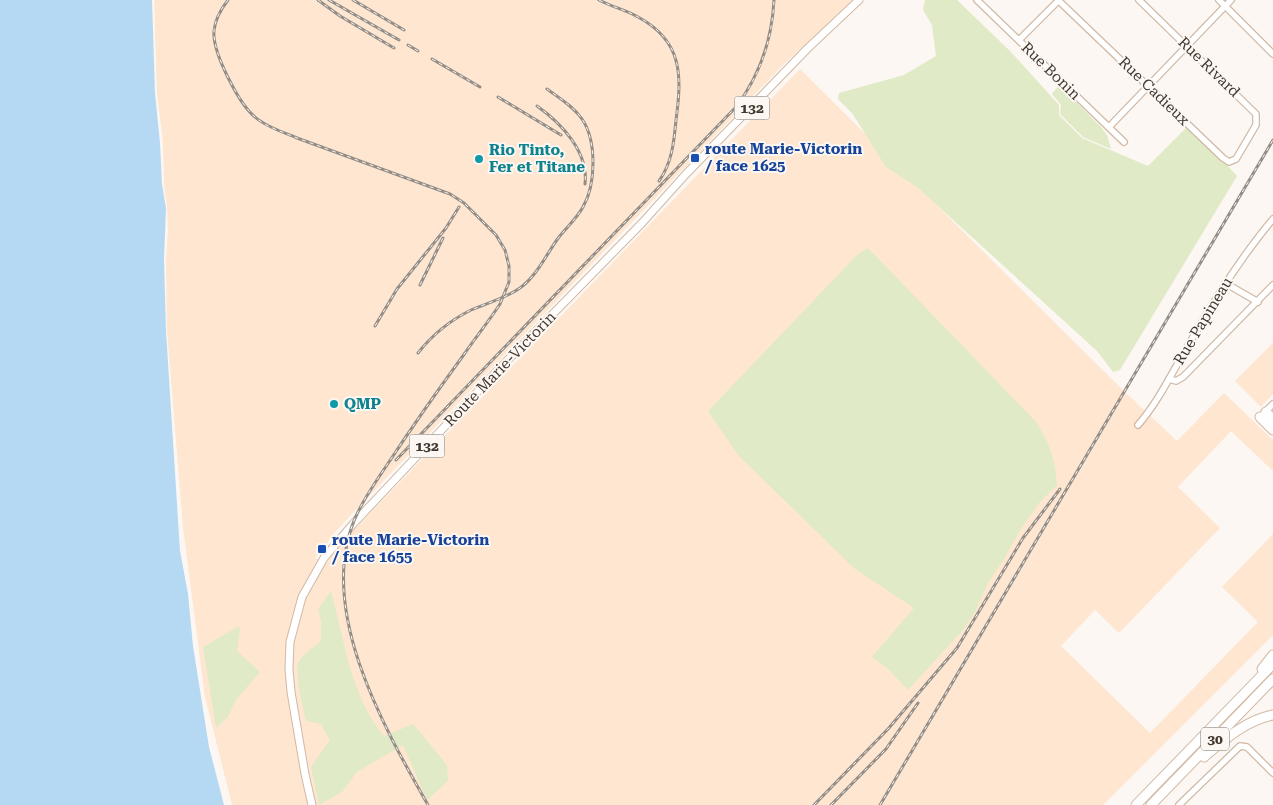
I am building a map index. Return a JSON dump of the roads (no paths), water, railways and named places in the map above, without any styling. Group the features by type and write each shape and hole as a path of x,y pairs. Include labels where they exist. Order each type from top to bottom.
{"highway":[{"path":"1263,414 1273,419"},
{"path":"1263,414 1273,430"},
{"path":"1222,717 1273,655"},
{"name":"30","path":"1136,805 1273,664"},
{"name":"30","path":"1154,802 1273,679"},
{"path":"1154,802 1234,732 1273,715"}],"main road":[{"name":"Route Marie-Victorin","path":"312,805 304,774 291,692 289,669 290,642 302,597 324,558 353,524 502,366 642,223 686,174 803,53 859,0"}],"street":[{"name":"Rue Bonin","path":"978,0 1124,142"},
{"path":"1019,40 1059,0"},
{"name":"Rue Cadieux","path":"1059,0 1226,160 1229,162 1236,159 1246,141"},
{"name":"Rue Rivard","path":"1139,0 1256,114 1256,125 1246,141"},
{"path":"1219,0 1273,54"},
{"path":"1109,127 1188,47 1231,0"},
{"name":"Rue Papineau","path":"1138,426 1169,380 1225,283 1245,254 1273,220"},
{"path":"1225,283 1258,302"},
{"path":"1169,380 1183,377 1273,285"},
{"path":"1263,414 1273,404"},
{"path":"1179,805 1240,746 1247,747 1273,773"}],"water":[{"path":"0,0 152,0 155,93 162,184 166,208 164,260 166,331 180,551 188,594 193,646 209,747 224,805 0,805"}],"railway":[{"path":"228,0 216,22 214,31 217,51 234,90 259,121 297,138 450,194 464,203 496,235 505,250 509,266 509,282 500,304 371,489 357,514 346,549 344,587 349,625 359,664 374,702 392,739 428,805"},
{"path":"318,0 340,16 394,48"},
{"path":"329,0 399,40"},
{"path":"353,0 404,30"},
{"path":"599,0 633,15 653,27 664,37 676,61 679,89 672,152 667,167 659,181"},
{"path":"396,460 736,107 752,83 763,57 771,30 774,0"},
{"path":"408,45 418,51"},
{"path":"432,59 480,87"},
{"path":"418,353 442,328 456,318 509,295 526,283 537,271 559,237 583,207 590,187 593,163 587,128 578,114 566,102 547,89"},
{"path":"498,97 561,135"},
{"path":"537,106 572,139 583,161 585,184"},
{"path":"880,805 1273,140"},
{"path":"375,326 397,289 446,228 459,207"},
{"path":"420,285 443,238"},
{"path":"814,805 888,729 957,648 1023,538 1060,489"},
{"path":"831,805 886,749 918,703"}],"place":[{"name":"route Marie-Victorin / face 1625","path":"695,158"},
{"name":"Rio Tinto, Fer et Titane","path":"479,159"},
{"name":"QMP","path":"334,404"},
{"name":"route Marie-Victorin / face 1655","path":"322,549"}]}
